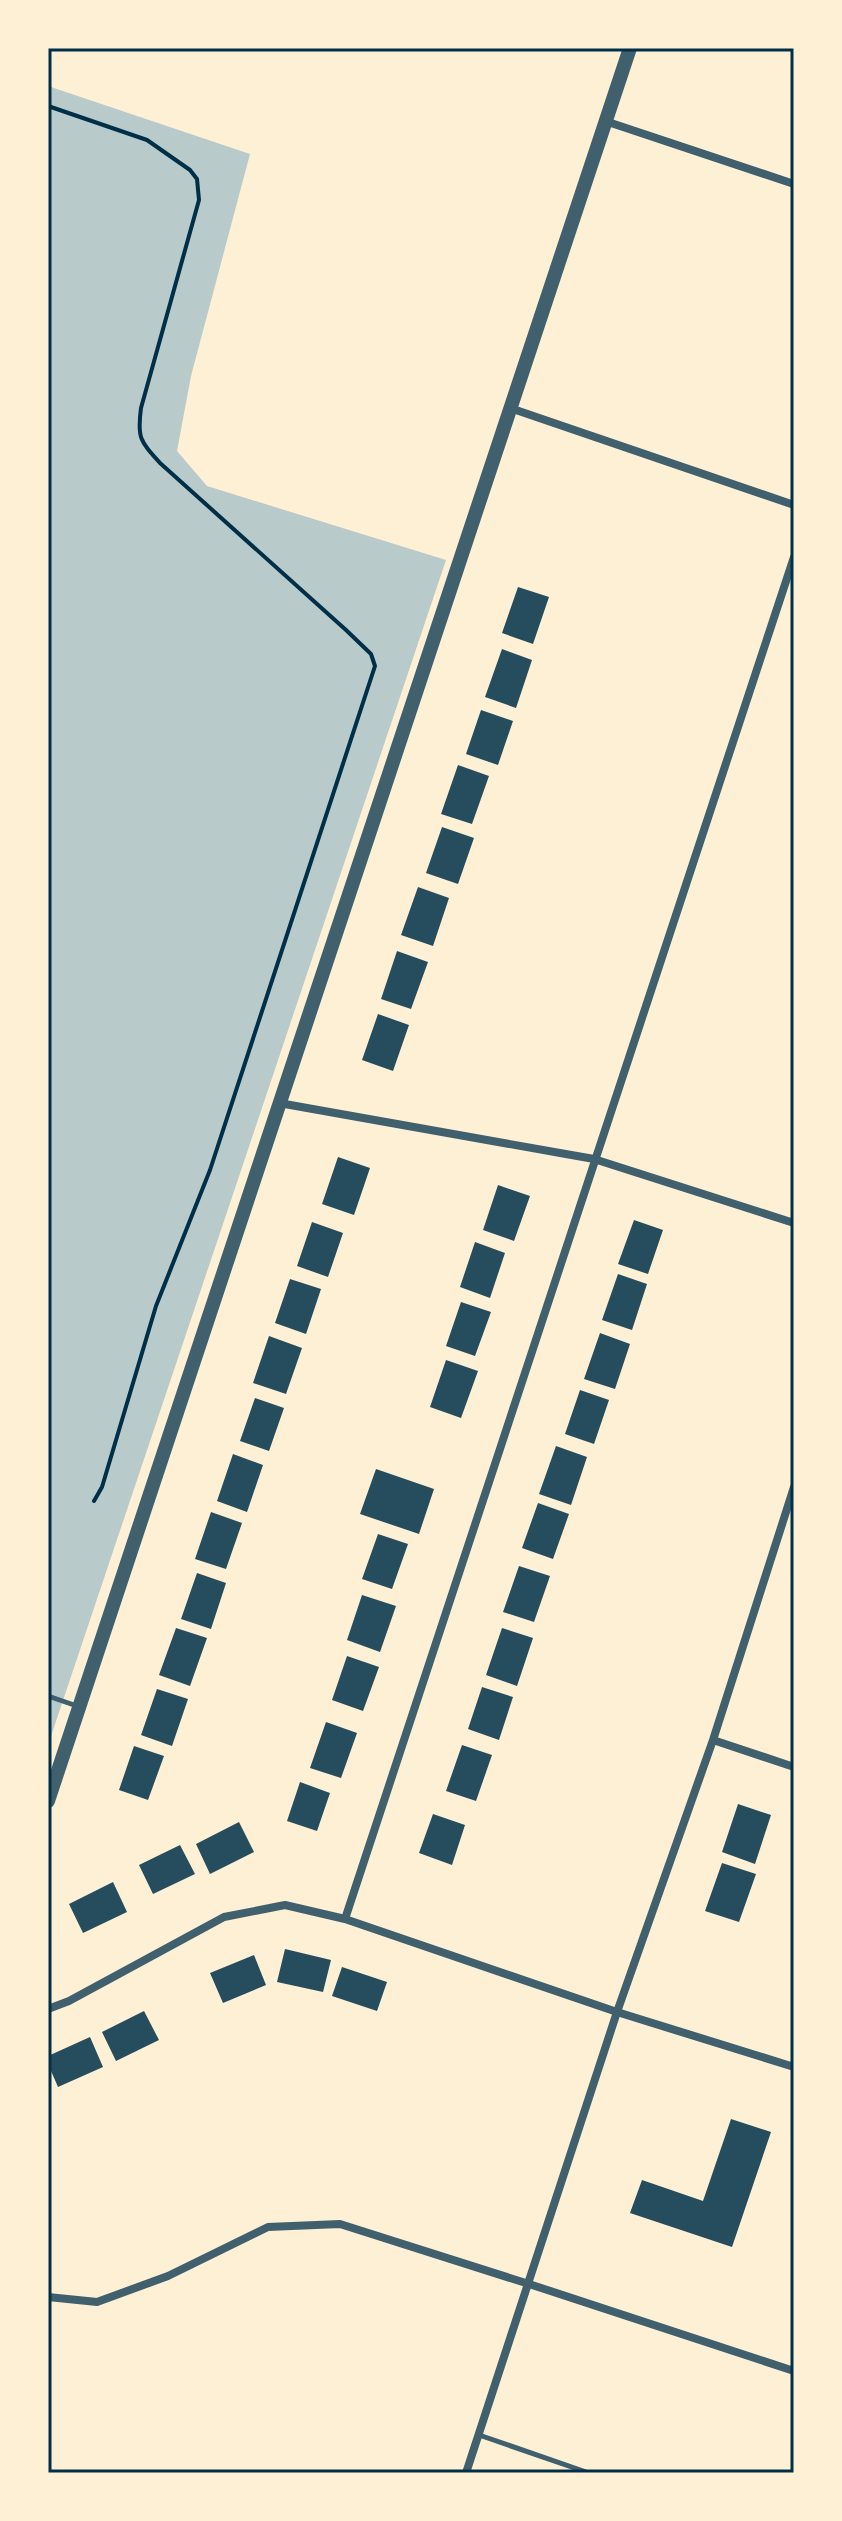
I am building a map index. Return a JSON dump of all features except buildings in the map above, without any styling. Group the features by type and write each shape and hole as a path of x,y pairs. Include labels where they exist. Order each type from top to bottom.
{"street":[{"path":"48,1801 630,48"},
{"path":"605,121 794,184"},
{"path":"510,408 794,505"},
{"path":"345,1919 794,557"},
{"path":"279,1103 594,1159 794,1223"},
{"path":"466,2473 617,2012 713,1740 794,1487"},
{"path":"713,1740 794,1767"},
{"path":"48,2009 69,2001 224,1917 285,1905 345,1919 617,2012 794,2067"},
{"path":"48,2297 97,2302 168,2276 268,2227 340,2224 794,2371"}],"lane":[{"path":"48,1696 79,1707"},
{"path":"479,2435 589,2473"}],"path":[{"path":"48,106 147,140 190,170 197,179 199,200 141,408 138,429 143,445 355,638 371,654 375,666 210,1170 156,1306 102,1487 94,1501"}],"shaded area":[{"path":"48,86 250,154 191,376 177,451 207,486 446,560 48,1745"}]}
